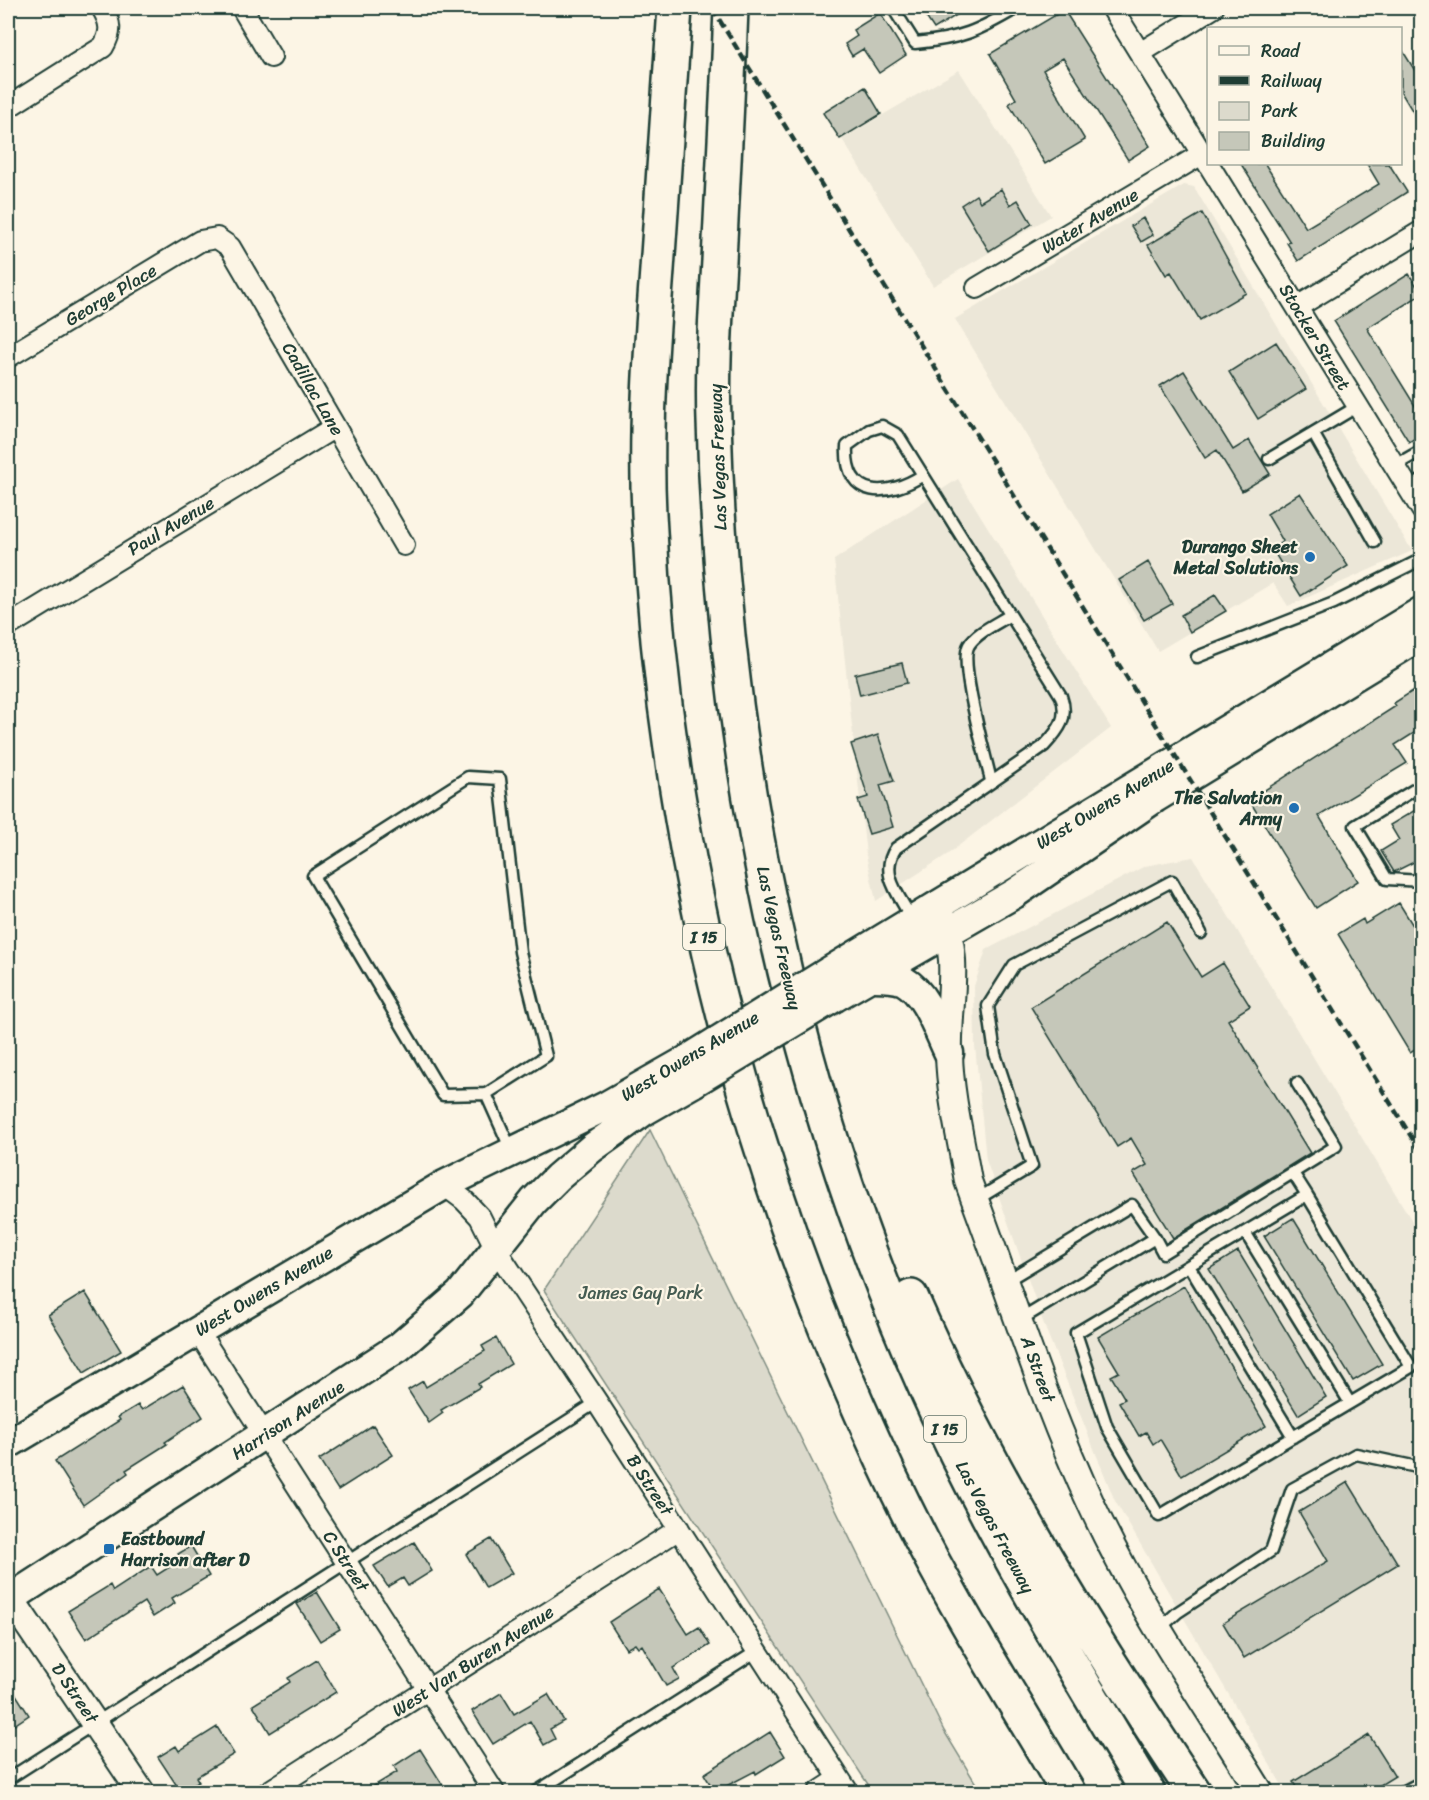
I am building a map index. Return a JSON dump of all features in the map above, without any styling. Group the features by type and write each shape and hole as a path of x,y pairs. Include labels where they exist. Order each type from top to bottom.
{"highway":[{"name":"I 15","path":"675,8 648,413 649,514 670,729 705,943 724,1022 765,1161 807,1281 850,1387 937,1568 976,1640 1068,1792"},
{"name":"Las Vegas Freeway","path":"731,8 716,324 714,417 718,507 737,716 749,794 779,948 825,1118 869,1250 928,1394 967,1475 1032,1598 1148,1792"},
{"path":"802,1038 922,1322 981,1444 1071,1603 1194,1792"}],"main road":[{"name":"West Owens Avenue","path":"8,1444 444,1185 606,1106 690,1071 831,985 925,914 1422,611"},
{"name":"West Owens Avenue","path":"831,985 866,977 950,933 1014,894 1155,798 1422,635"},
{"path":"866,977 886,977 904,981 919,995 949,1053"},
{"name":"West Owens Avenue","path":"534,1201 592,1148 644,1111 690,1071"},
{"name":"Harrison Avenue","path":"8,1598 265,1436 399,1347 460,1294 534,1201"}],"street":[{"path":"8,107 103,47 110,34 109,20 102,8"},
{"path":"242,8 272,57"},
{"name":"Stocker Street","path":"1112,8 1207,161"},
{"path":"1140,53 1214,8"},
{"name":"Water Avenue","path":"977,288 1202,153"},
{"name":"Stocker Street","path":"1209,165 1394,466 1415,485 1422,510"},
{"path":"1297,307 1422,231"},
{"name":"George Place","path":"8,357 200,241 216,238"},
{"name":"Cadillac Lane","path":"216,238 230,247 404,544"},
{"name":"Paul Avenue","path":"8,626 335,427"},
{"name":"A Street","path":"925,914 950,933 952,1011 949,1053 969,1181 1005,1281 1092,1506 1160,1629 1260,1792"},
{"name":"B Street","path":"444,1185 464,1200 480,1217 496,1251 597,1402 844,1786"},
{"name":"C Street","path":"197,1330 494,1792"},
{"name":"West Van Buren Avenue","path":"268,1792 679,1529"},
{"name":"D Street","path":"8,1598 141,1792"},
{"path":"819,1792 844,1786"}],"lane":[{"path":"893,8 915,43 944,40 981,30 1017,8"},
{"path":"1269,459 1358,406"},
{"path":"923,475 907,486 882,492 865,488 854,478 847,458 847,446 869,430 882,426 898,435 923,475 1010,615 1061,696 1065,708 1058,731 1044,746 896,848 889,858 888,874 925,914"},
{"path":"1313,433 1375,542"},
{"path":"1394,466 1422,450"},
{"path":"1197,657 1334,603 1422,559"},
{"path":"991,781 966,671 966,651 971,642 1010,615"},
{"path":"468,777 500,779 520,952 546,1056 486,1094 443,1095 313,876 468,777"},
{"path":"1422,785 1355,826 1387,879 1422,881"},
{"path":"975,1200 1032,1166 995,1054 988,1006 1014,965 1172,881 1201,933"},
{"path":"1005,1281 1132,1204 1163,1253 1336,1146 1297,1083"},
{"path":"486,1094 512,1152"},
{"path":"1293,1173 1307,1196 1411,1367 1159,1516 1107,1427 1076,1333 1307,1196"},
{"path":"1245,1232 1350,1403"},
{"path":"1020,1320 1155,1238"},
{"path":"1189,1266 1293,1437"},
{"path":"8,1779 597,1402"},
{"path":"1160,1629 1178,1612 1271,1551 1292,1489 1356,1454 1422,1468"},
{"path":"536,1792 757,1651"},
{"path":"1403,1792 1422,1782"}],"shaded area":[{"path":"959,70 1051,216 933,286 842,139"},
{"path":"1184,185 1194,187 1412,551 1288,606 1273,583 1158,651 955,319"},
{"path":"958,479 1111,728 948,854 876,901 866,855 834,560"},
{"path":"1193,857 1421,1236 1421,1792 1286,1792 1115,1501 1046,1330 986,1160 975,1046 974,986 986,950 1145,866"}],"green space":[{"name":"James Gay Park","path":"650,1130 944,1731 981,1792 873,1792 544,1290"}],"building":[{"path":"920,8 968,8 934,29"},
{"path":"1064,10 1150,146 1128,160 1063,58 1043,70 1085,140 1045,164 1009,104 1016,99 990,54"},
{"path":"880,13 906,55 879,73 863,49 852,56 845,44 857,36 853,30"},
{"path":"1402,50 1422,82 1422,127 1402,94"},
{"path":"865,87 881,114 840,139 823,113"},
{"path":"1242,165 1266,165 1306,228 1379,184 1368,165 1390,165 1407,192 1298,261 1287,243 1290,242"},
{"path":"1001,189 1010,205 1018,200 1032,224 989,251 961,205 976,195 980,202"},
{"path":"1202,213 1246,293 1200,320 1171,272 1166,275 1148,245"},
{"path":"1143,218 1153,235 1141,242 1131,226"},
{"path":"1409,274 1422,294 1367,328 1422,417 1422,434 1409,442 1334,321"},
{"path":"1276,342 1306,389 1258,419 1229,372"},
{"path":"1184,371 1233,450 1249,440 1270,474 1242,491 1217,450 1205,458 1160,386"},
{"name":"Durango Sheet Metal Solutions","path":"1300,493 1348,566 1301,596 1272,549 1283,541 1267,514"},
{"path":"1148,562 1172,604 1144,620 1119,580"},
{"path":"1215,595 1226,611 1190,632 1181,615"},
{"path":"902,663 907,683 860,695 855,674"},
{"name":"The Salvation Army","path":"1422,685 1422,728 1395,745 1407,763 1319,816 1358,881 1316,908 1249,800 1396,706 1394,703"},
{"path":"878,735 894,781 880,785 893,827 869,834 858,800 868,797 851,744"},
{"path":"1422,806 1422,858 1394,872 1381,851 1399,840 1390,825"},
{"path":"1399,903 1422,940 1422,1046 1410,1053 1338,934 1363,919 1365,924"},
{"path":"1167,922 1201,977 1223,963 1250,1006 1228,1020 1310,1153 1173,1238 1133,1173 1147,1165 1131,1138 1117,1147 1031,1007"},
{"path":"1293,1218 1382,1364 1353,1381 1264,1236"},
{"path":"1238,1251 1326,1397 1298,1415 1209,1269"},
{"path":"1184,1286 1266,1426 1182,1476 1160,1439 1153,1444 1146,1432 1139,1436 1119,1402 1125,1399 1111,1376 1119,1372 1098,1337"},
{"path":"85,1292 121,1351 84,1373 48,1315"},
{"path":"496,1338 511,1364 478,1384 480,1387 441,1410 443,1413 429,1423 408,1390 423,1381 426,1387 485,1351 482,1346"},
{"path":"183,1385 203,1417 165,1442 167,1444 126,1470 128,1473 83,1505 55,1461 120,1420 118,1417 138,1405 142,1410"},
{"path":"373,1425 393,1455 338,1490 319,1460"},
{"path":"1348,1482 1398,1564 1244,1658 1223,1623 1328,1561 1299,1512"},
{"path":"491,1539 512,1573 486,1588 466,1554"},
{"path":"414,1542 432,1571 408,1586 403,1578 388,1587 374,1566"},
{"path":"191,1546 209,1576 172,1598 175,1603 153,1617 144,1602 86,1639 68,1611 110,1585 113,1591 151,1566 157,1575 182,1559 178,1554"},
{"path":"659,1589 688,1634 699,1627 710,1645 673,1668 679,1679 666,1686 642,1645 638,1648 635,1644 626,1649 609,1622"},
{"path":"317,1592 340,1629 320,1641 297,1604"},
{"path":"317,1660 336,1692 270,1733 253,1705 290,1682 288,1678"},
{"path":"8,1682 29,1715 8,1729"},
{"path":"501,1693 514,1714 548,1694 564,1721 550,1729 555,1739 544,1745 530,1721 493,1744 472,1711"},
{"path":"217,1727 234,1754 196,1777 199,1782 181,1792 158,1757 176,1746 179,1751"},
{"path":"770,1732 785,1756 756,1774 755,1771 715,1792 704,1774"},
{"path":"1369,1735 1395,1776 1369,1792 1299,1792 1293,1782"},
{"path":"420,1749 447,1792 364,1792 397,1772 394,1766"}],"railway":[{"path":"712,8 1422,1154"}],"place":[{"name":"Durango Sheet Metal Solutions","path":"1310,557"},
{"name":"The Salvation Army","path":"1294,808"},
{"name":"Eastbound Harrison after D","path":"109,1549"}]}
